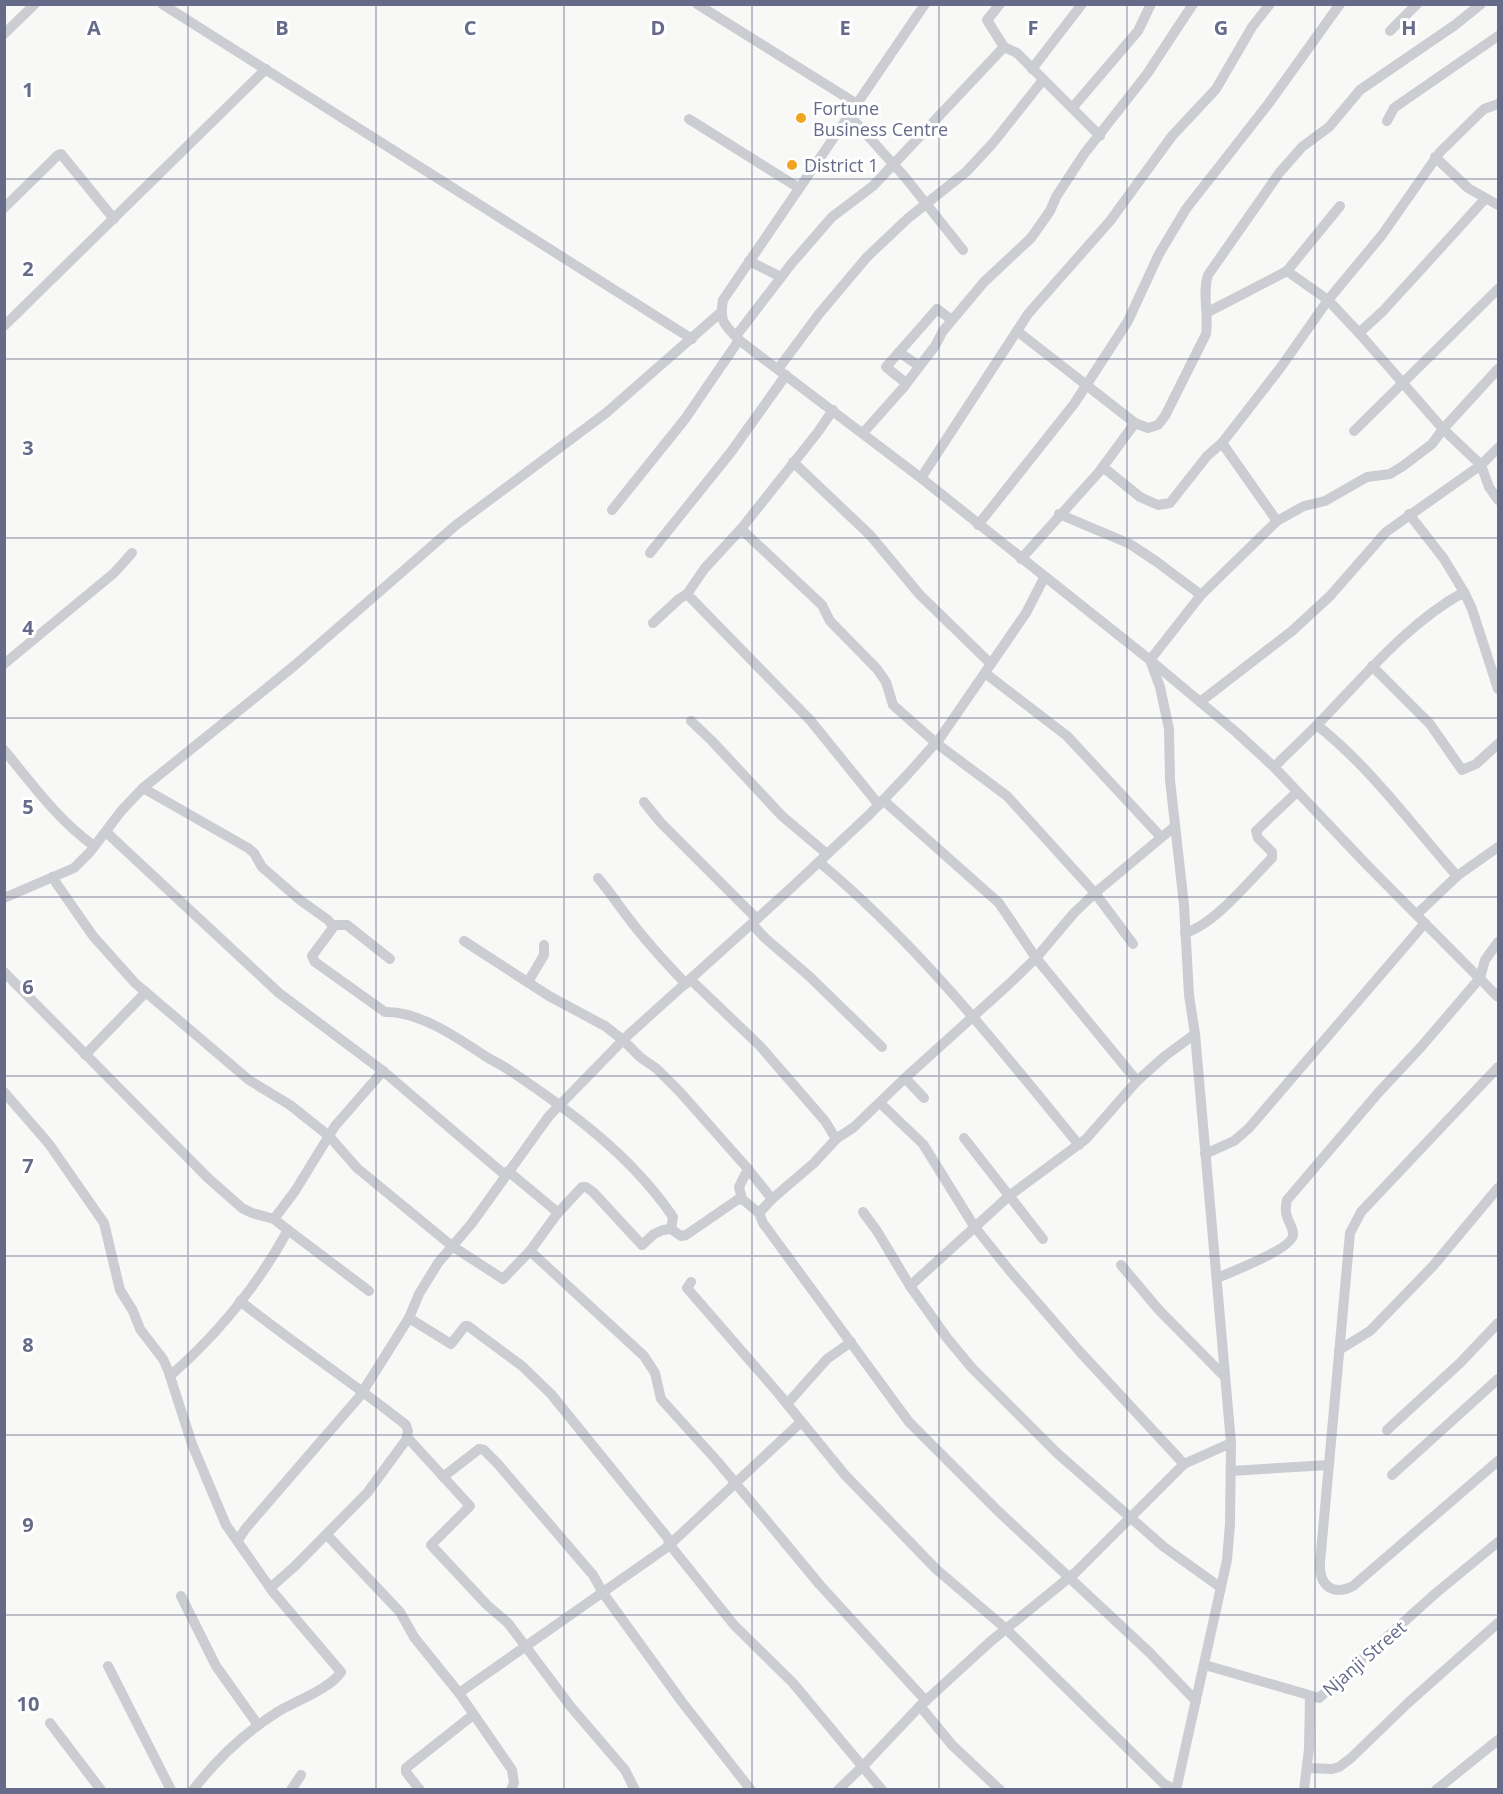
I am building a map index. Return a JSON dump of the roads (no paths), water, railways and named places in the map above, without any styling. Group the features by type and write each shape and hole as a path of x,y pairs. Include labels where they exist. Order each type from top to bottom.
{"street":[{"path":"4,34 35,4"},
{"path":"162,4 692,339"},
{"path":"697,4 857,104"},
{"path":"4,898 74,868 143,788 294,666 456,525 606,413 720,313 723,300 925,4"},
{"path":"1000,4 987,20 1004,47 1017,53 1100,136"},
{"path":"1032,69 1082,4"},
{"path":"1073,107 1138,32 1151,4"},
{"path":"863,433 906,383 952,320 984,282 1031,238 1050,212 1056,197 1079,162 1147,74 1193,4"},
{"path":"921,478 1028,314 1110,220 1173,136 1216,89 1252,27 1270,4"},
{"path":"978,525 1088,385 1128,321 1159,254 1186,209 1269,103 1340,4"},
{"path":"1390,31 1417,4"},
{"path":"1017,332 1135,423 1148,428 1158,425 1165,416 1206,334 1208,312 1206,283 1209,275 1280,172 1302,147 1329,127 1360,90 1455,25 1481,4"},
{"path":"1387,121 1394,108 1498,36"},
{"path":"612,510 686,419 737,338 781,277 832,217 873,186 1004,47"},
{"path":"4,326 266,69"},
{"path":"650,553 731,452 819,314 867,257 925,204 966,172 993,143 1043,80"},
{"path":"1102,468 1140,497 1158,505 1170,503 1191,475 1222,443 1281,367 1328,300 1382,235 1435,157 1484,109 1498,104"},
{"path":"849,115 963,250"},
{"path":"689,119 799,188"},
{"path":"4,208 61,154 114,219"},
{"path":"1435,157 1468,188 1498,205"},
{"path":"1359,333 1383,311 1485,199"},
{"path":"1208,312 1287,271 1340,206"},
{"path":"749,261 781,277"},
{"path":"1287,271 1328,300 1443,429 1481,465 1489,487 1498,500"},
{"path":"1354,432 1498,289"},
{"path":"906,383 886,367 937,309 952,320"},
{"path":"720,313 726,327 737,338 921,478 1150,660 1274,767 1498,997"},
{"path":"899,352 919,366"},
{"path":"1150,660 1201,595 1278,521 1304,506 1325,501 1367,477 1390,474 1419,455 1498,369"},
{"path":"653,623 687,594 705,568 741,529 833,410"},
{"path":"1021,559 1102,468 1135,423"},
{"path":"1222,443 1278,521"},
{"path":"1200,702 1299,624 1330,596 1386,532 1481,465 1498,448"},
{"path":"793,462 870,535 920,595 988,668 1067,736 1161,837"},
{"path":"1059,514 1130,544 1201,595"},
{"path":"1409,514 1444,559 1464,592 1472,609 1498,689"},
{"path":"741,529 822,605 830,621 877,669 886,682 893,705 936,743 1007,796 1095,893 1133,944"},
{"path":"4,664 114,573 132,554"},
{"path":"238,1540 348,1412 409,1318 419,1294 438,1263 472,1223 549,1116 623,1040 823,858 881,802 936,743 1026,613 1044,578"},
{"path":"1274,767 1372,666 1438,606 1464,592"},
{"path":"687,594 810,720 881,802 999,903 1036,958 1137,1081"},
{"path":"691,1282 687,1288 845,1474 936,1569 1005,1628 1163,1783 1176,1790 1227,1560 1231,1443 1195,1035 1189,994 1184,906 1174,827 1169,729 1160,687 1150,660"},
{"path":"1372,666 1430,724 1462,770 1476,764 1498,744"},
{"path":"691,721 916,951 974,1017 1079,1145"},
{"path":"1317,725 1354,756 1457,876"},
{"path":"4,750 47,804 75,832 94,846"},
{"path":"143,788 248,848 254,853 262,867 332,925"},
{"path":"1185,933 1194,930 1218,913 1272,858 1272,852 1258,838 1256,831 1297,792"},
{"path":"644,802 755,922 765,938 809,976 882,1047"},
{"path":"759,1213 814,1163 836,1139 854,1127 1036,958 1068,920 1095,893 1174,827"},
{"path":"106,832 279,993 383,1071 557,1214"},
{"path":"1417,914 1457,876 1498,847"},
{"path":"52,877 93,936 120,968 146,992 249,1080 290,1105 329,1136 357,1168 452,1246 503,1280 530,1251 557,1214 582,1187 586,1186 593,1192 642,1245 663,1230 671,1229 681,1236 686,1235 734,1202 742,1199"},
{"path":"598,878 616,898 628,918 653,949 760,1046 825,1121 836,1139"},
{"path":"1205,1154 1234,1142 1249,1128 1425,923"},
{"path":"332,925 347,925 390,959"},
{"path":"332,925 332,929 312,956 315,962 386,1012 410,1015 465,1042 588,1126 636,1170 673,1217 671,1229"},
{"path":"464,941 549,996 605,1026 623,1040 680,1092 772,1199"},
{"path":"1217,1278 1256,1262 1289,1243 1293,1232 1285,1210 1287,1200 1480,978 1485,960 1498,942"},
{"path":"528,982 544,955 543,945"},
{"path":"4,972 214,1184 252,1214 274,1219 369,1291"},
{"path":"85,1055 146,992"},
{"path":"909,1286 1009,1196 1079,1145 1103,1122 1137,1081 1165,1056 1195,1035"},
{"path":"1498,1067 1361,1212 1350,1233 1319,1574 1323,1583 1334,1590 1343,1591 1353,1586 1498,1461"},
{"path":"274,1219 295,1191 335,1126 383,1071"},
{"path":"905,1078 924,1098"},
{"path":"4,1092 49,1144 104,1223 120,1290 133,1311 140,1329 163,1359 192,1444 226,1525 270,1588 341,1672 334,1681 258,1725 215,1765 193,1790"},
{"path":"880,1103 923,1144 974,1226 1081,1353 1184,1464"},
{"path":"964,1138 1043,1239"},
{"path":"748,1169 739,1187 742,1199 759,1213 763,1223 909,1422 1068,1578 1150,1653 1196,1701"},
{"path":"1339,1350 1371,1331 1433,1266 1498,1188"},
{"path":"863,1212 877,1231 909,1286 947,1338 1007,1405 1057,1454 1129,1518 1164,1547 1220,1587"},
{"path":"170,1376 201,1347 240,1301 288,1230"},
{"path":"530,1251 645,1356 655,1372 661,1399 736,1483 813,1577 923,1704 952,1745 1000,1790"},
{"path":"1120,1265 1159,1310 1225,1377"},
{"path":"240,1301 277,1331 363,1391 406,1425 408,1431 407,1437 367,1493 327,1535 270,1588"},
{"path":"409,1318 451,1344 465,1326 468,1326 522,1366 551,1394 667,1536 670,1545 734,1625 794,1683 882,1790"},
{"path":"1387,1430 1460,1363 1498,1323"},
{"path":"787,1404 827,1359 851,1342"},
{"path":"1392,1475 1498,1379"},
{"path":"459,1693 670,1545 801,1422"},
{"path":"407,1437 470,1506 431,1545 508,1623 571,1707 625,1770 635,1790"},
{"path":"838,1790 923,1704 1005,1628 1068,1578 1184,1464 1231,1443"},
{"path":"443,1477 479,1449 484,1450 532,1502 593,1575 603,1593 682,1702 751,1790"},
{"path":"1231,1471 1329,1465"},
{"path":"327,1535 391,1600 422,1648 459,1693 512,1770 514,1783 511,1790"},
{"name":"Njanji Street","path":"1205,1665 1319,1698 1436,1593 1498,1542"},
{"path":"181,1596 216,1666 258,1725"},
{"path":"1307,1768 1332,1769 1351,1758 1409,1702 1498,1623"},
{"path":"108,1666 171,1790"},
{"path":"1304,1790 1310,1696"},
{"path":"420,1790 405,1772 406,1767 473,1715"},
{"path":"50,1723 101,1790"},
{"path":"1436,1790 1498,1740"},
{"path":"291,1790 301,1775"}],"place":[{"name":"Fortune Business Centre","path":"801,118"},
{"name":"District 1","path":"792,165"}]}
